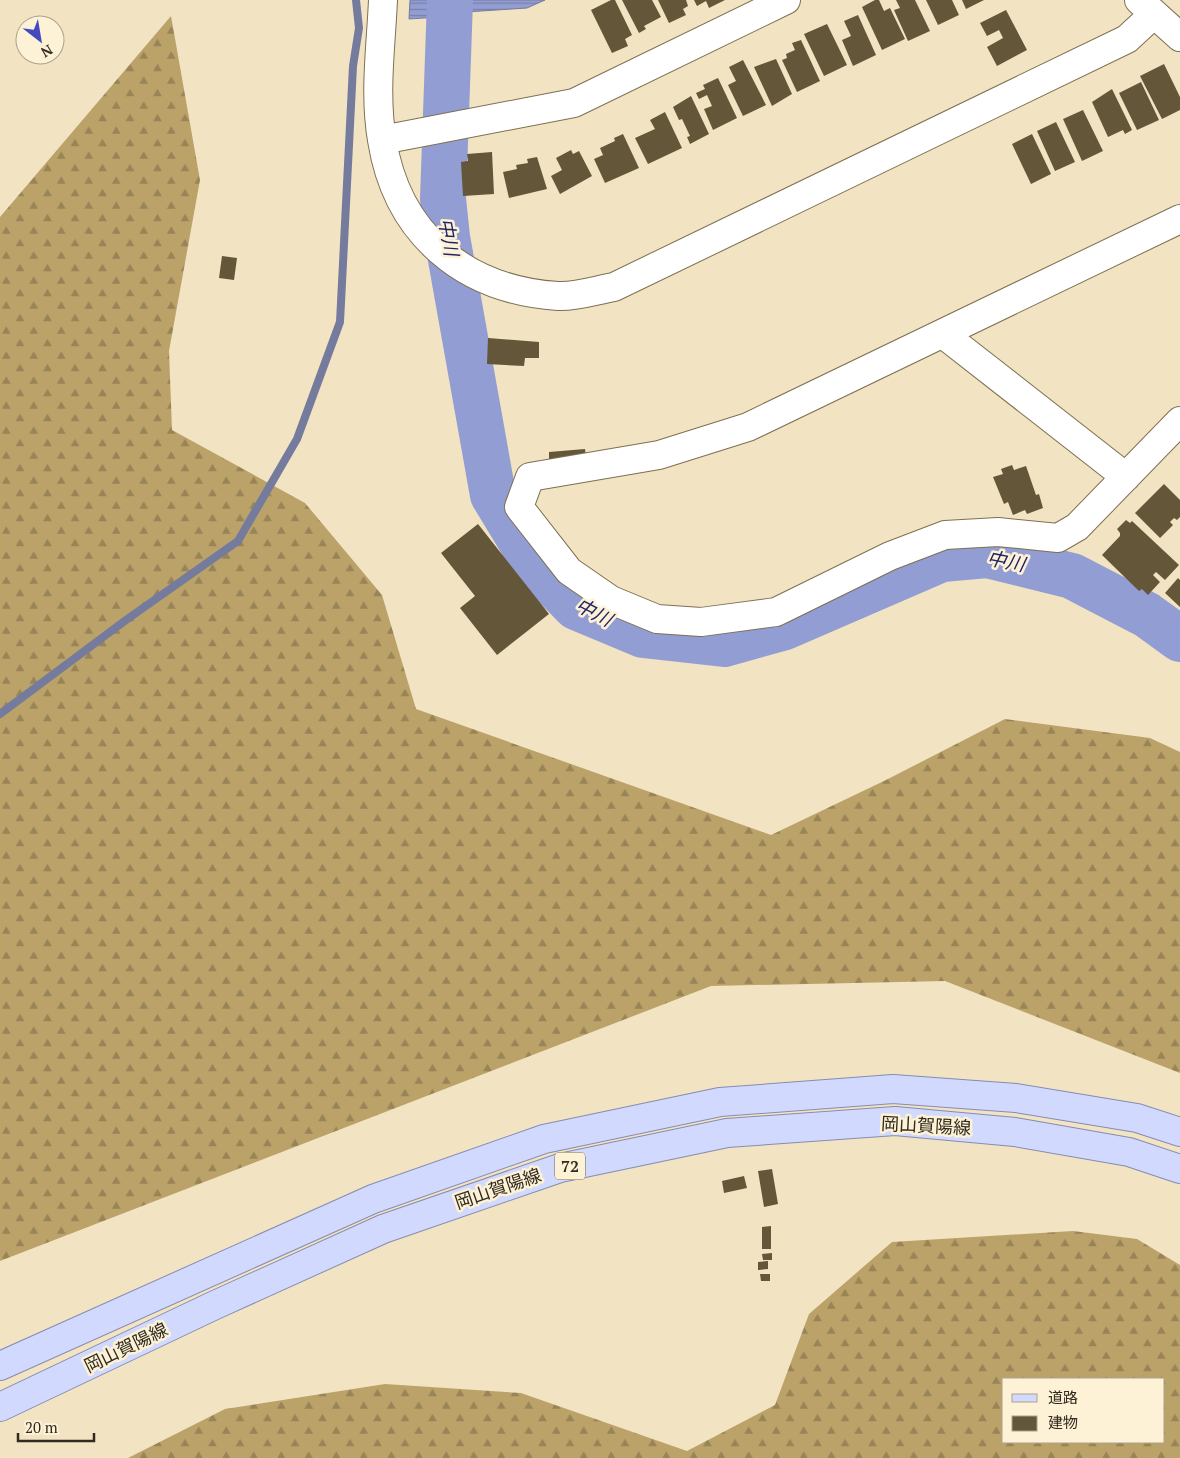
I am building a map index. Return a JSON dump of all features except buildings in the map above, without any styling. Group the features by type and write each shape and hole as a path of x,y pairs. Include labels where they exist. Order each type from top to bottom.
{"main road":[{"name":"岡山賀陽線","path":"0,1366 373,1199 544,1139 720,1102 893,1089 1016,1098 1137,1118 1180,1132"},
{"name":"岡山賀陽線","path":"0,1407 215,1305 384,1229 560,1168 727,1133 895,1121 1014,1132 1130,1152 1180,1169"}],"street":[{"path":"383,0 378,100 382,140 393,187 412,219 437,250 465,270 508,289 560,296 614,287 1128,39 1146,7 1180,37"},
{"path":"382,140 574,104 786,0"},
{"path":"1180,219 748,427 659,455 530,476 518,507 569,572 611,600 657,619 701,622 776,612 890,556 945,535 998,532 1058,538 1077,527 1180,421"},
{"path":"943,334 1126,477"}],"green space":[{"path":"171,16 200,180 169,351 172,430 305,503 382,595 416,709 771,835 886,780 1005,719 1150,738 1180,752 1180,1073 945,981 711,986 0,1261 0,217"},
{"path":"1073,1231 1137,1239 1180,1265 1180,1458 128,1458 225,1409 385,1384 521,1393 687,1451 775,1405 809,1314 892,1242"}],"water":[{"path":"410,0 545,0 527,8 466,12 457,27 444,28 438,17 409,19"}],"waterway":[{"path":"0,714 126,620 238,541 297,439 340,322 353,66 359,28 356,0"},
{"name":"中川","path":"450,0 443,199 447,237 493,495 536,566 576,607 643,635 724,644 785,627 942,559 987,555 1072,576 1147,615 1180,639"}]}
